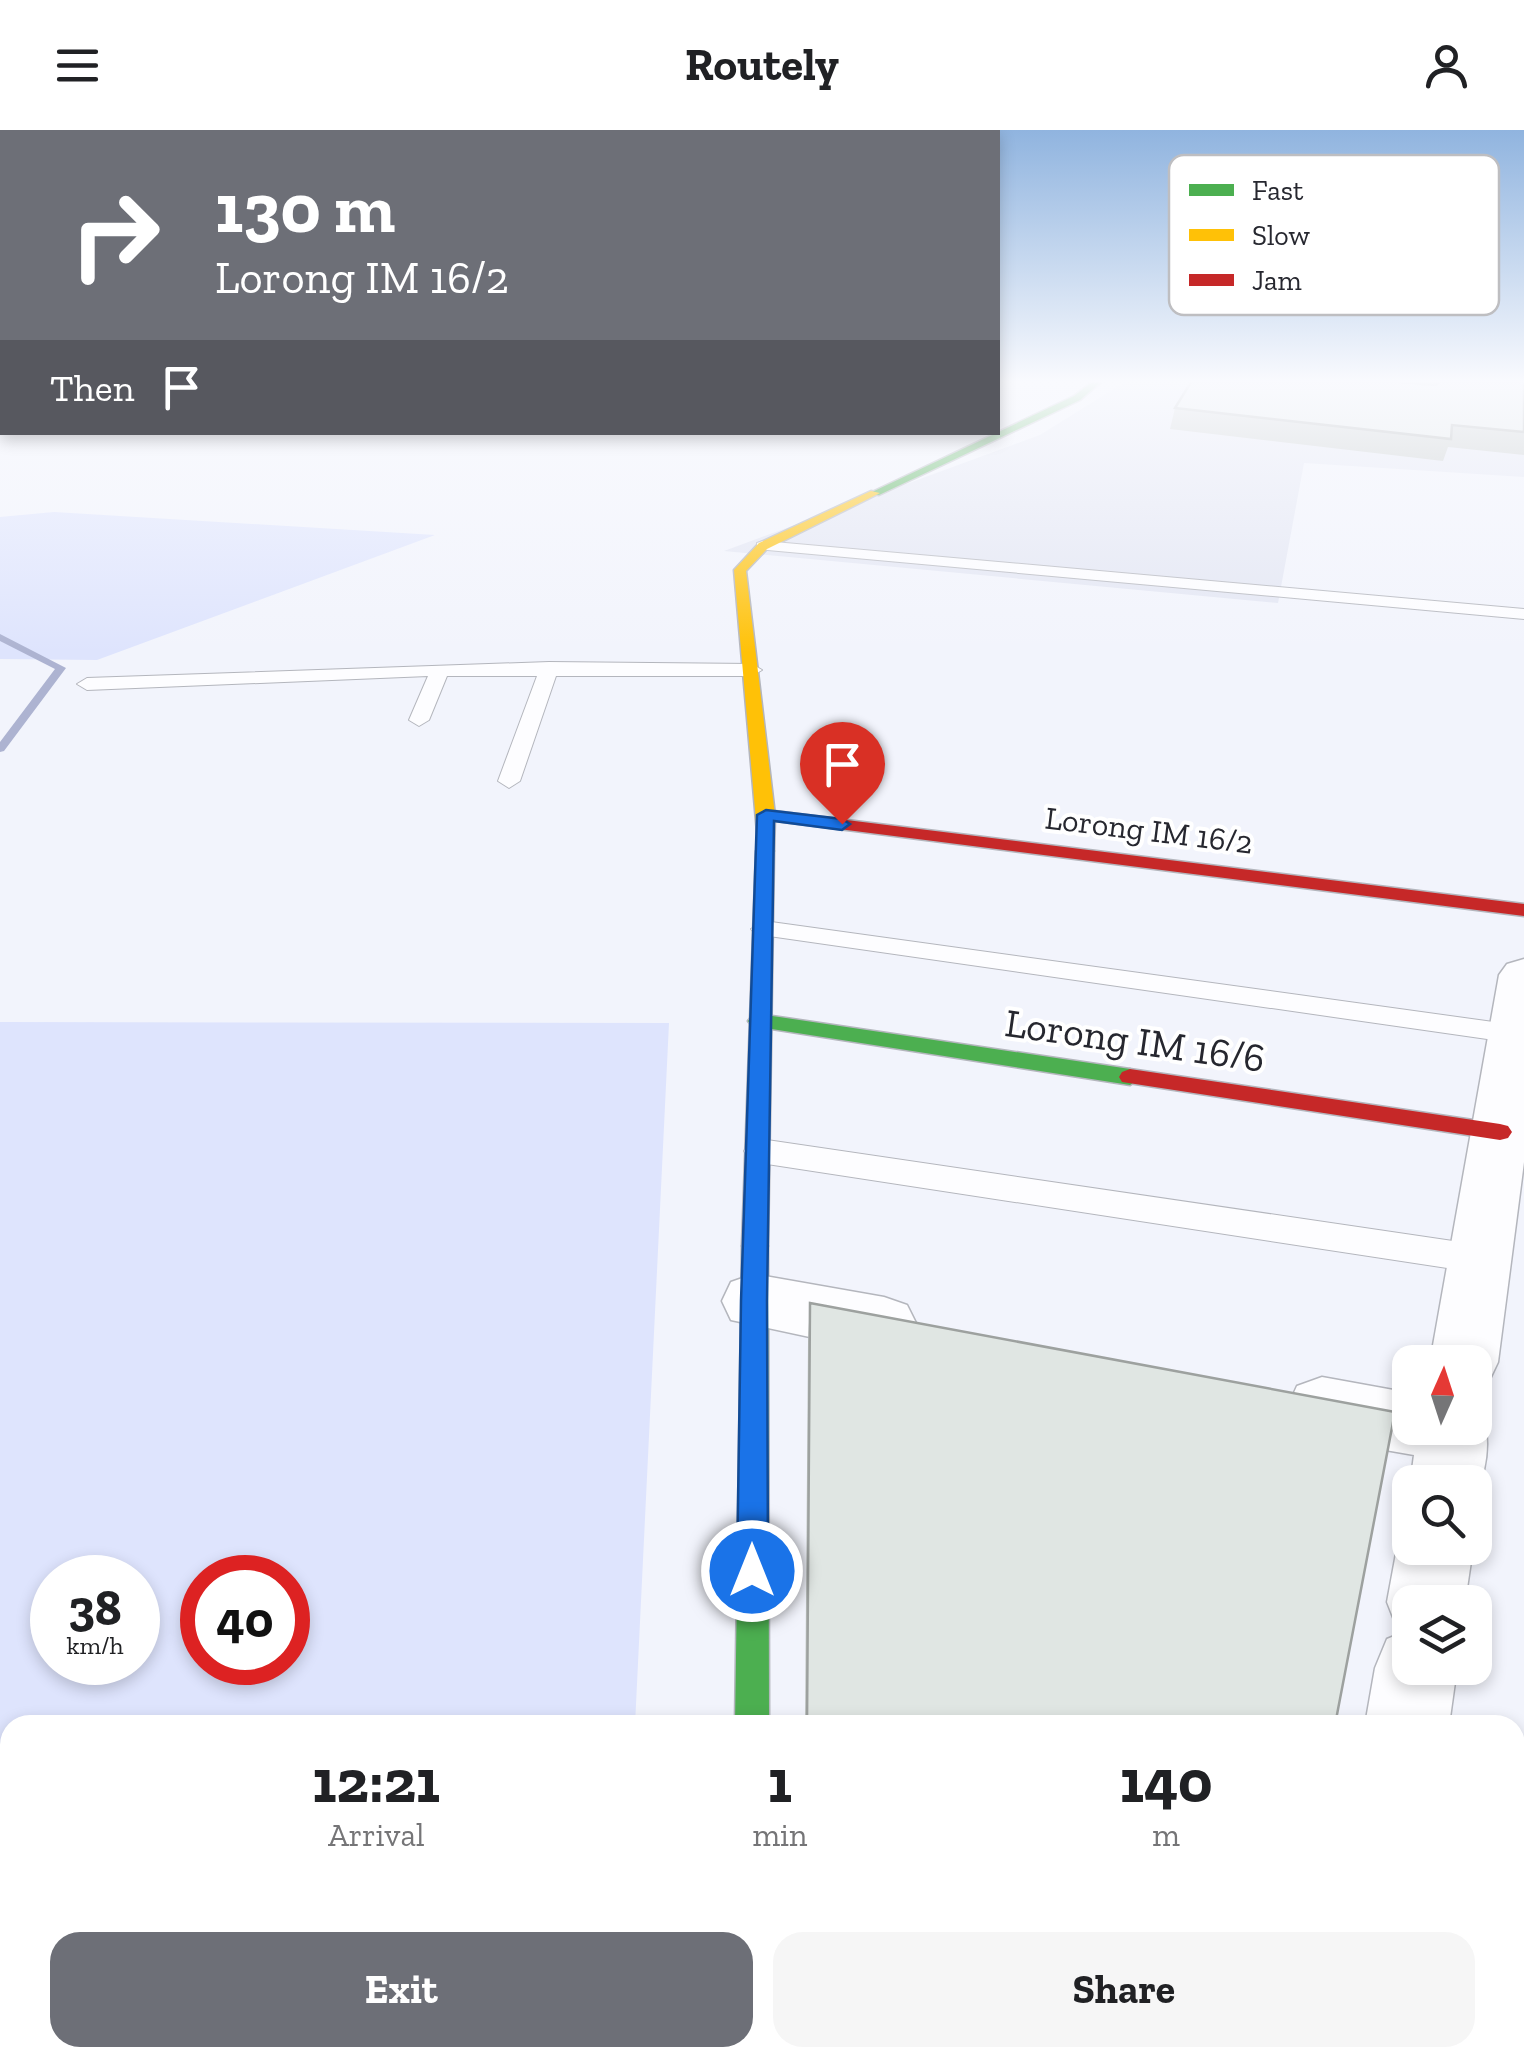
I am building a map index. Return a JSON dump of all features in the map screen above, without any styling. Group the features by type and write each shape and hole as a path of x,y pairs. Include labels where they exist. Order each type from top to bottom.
{"street":[{"path":"752,1715 754,1301 766,815 740,570 763,546 919,472"},
{"name":"Lorong IM 16/2","path":"766,815 1524,910"},
{"path":"1468,1345 1497,1232 1500,1132 1524,975"},
{"name":"Lorong IM 16/6","path":"759,1021 1500,1132"},
{"path":"754,1301 947,1337"},
{"path":"1256,1396 1392,1428"},
{"path":"1409,1715 1413,1685"}],"lane":[{"path":"763,546 1524,614"},
{"path":"509,781 549,668"},
{"path":"87,684 440,670 752,670"},
{"path":"419,720 440,670"},
{"path":"764,930 1515,1034"},
{"path":"760,1150 1497,1232"}],"shaded area":[{"path":"938,472 1302,472 1278,603 724,551"},
{"path":"1451,472 1524,472 1524,477"},
{"path":"54,512 435,535 97,660 0,659 0,517"},
{"path":"0,1022 669,1023 635,1715 0,1715"}],"building":[{"path":"810,1303 1392,1411 1337,1715 807,1715"}],"waterway":[{"path":"0,637 61,668 0,749"}],"traffic: fast":[{"path":"875,493 919,472"},
{"path":"759,1021 1130,1077"},
{"path":"752,1715 755,1246"}],"traffic: slow":[{"path":"765,851 766,815 740,570 763,546 875,493"}],"traffic: jam":[{"path":"766,815 1524,910"},
{"path":"755,1246 765,851"},
{"path":"1130,1077 1500,1132"}],"route":[{"path":"752,1571 759,1021 766,815 842,824"}]}
